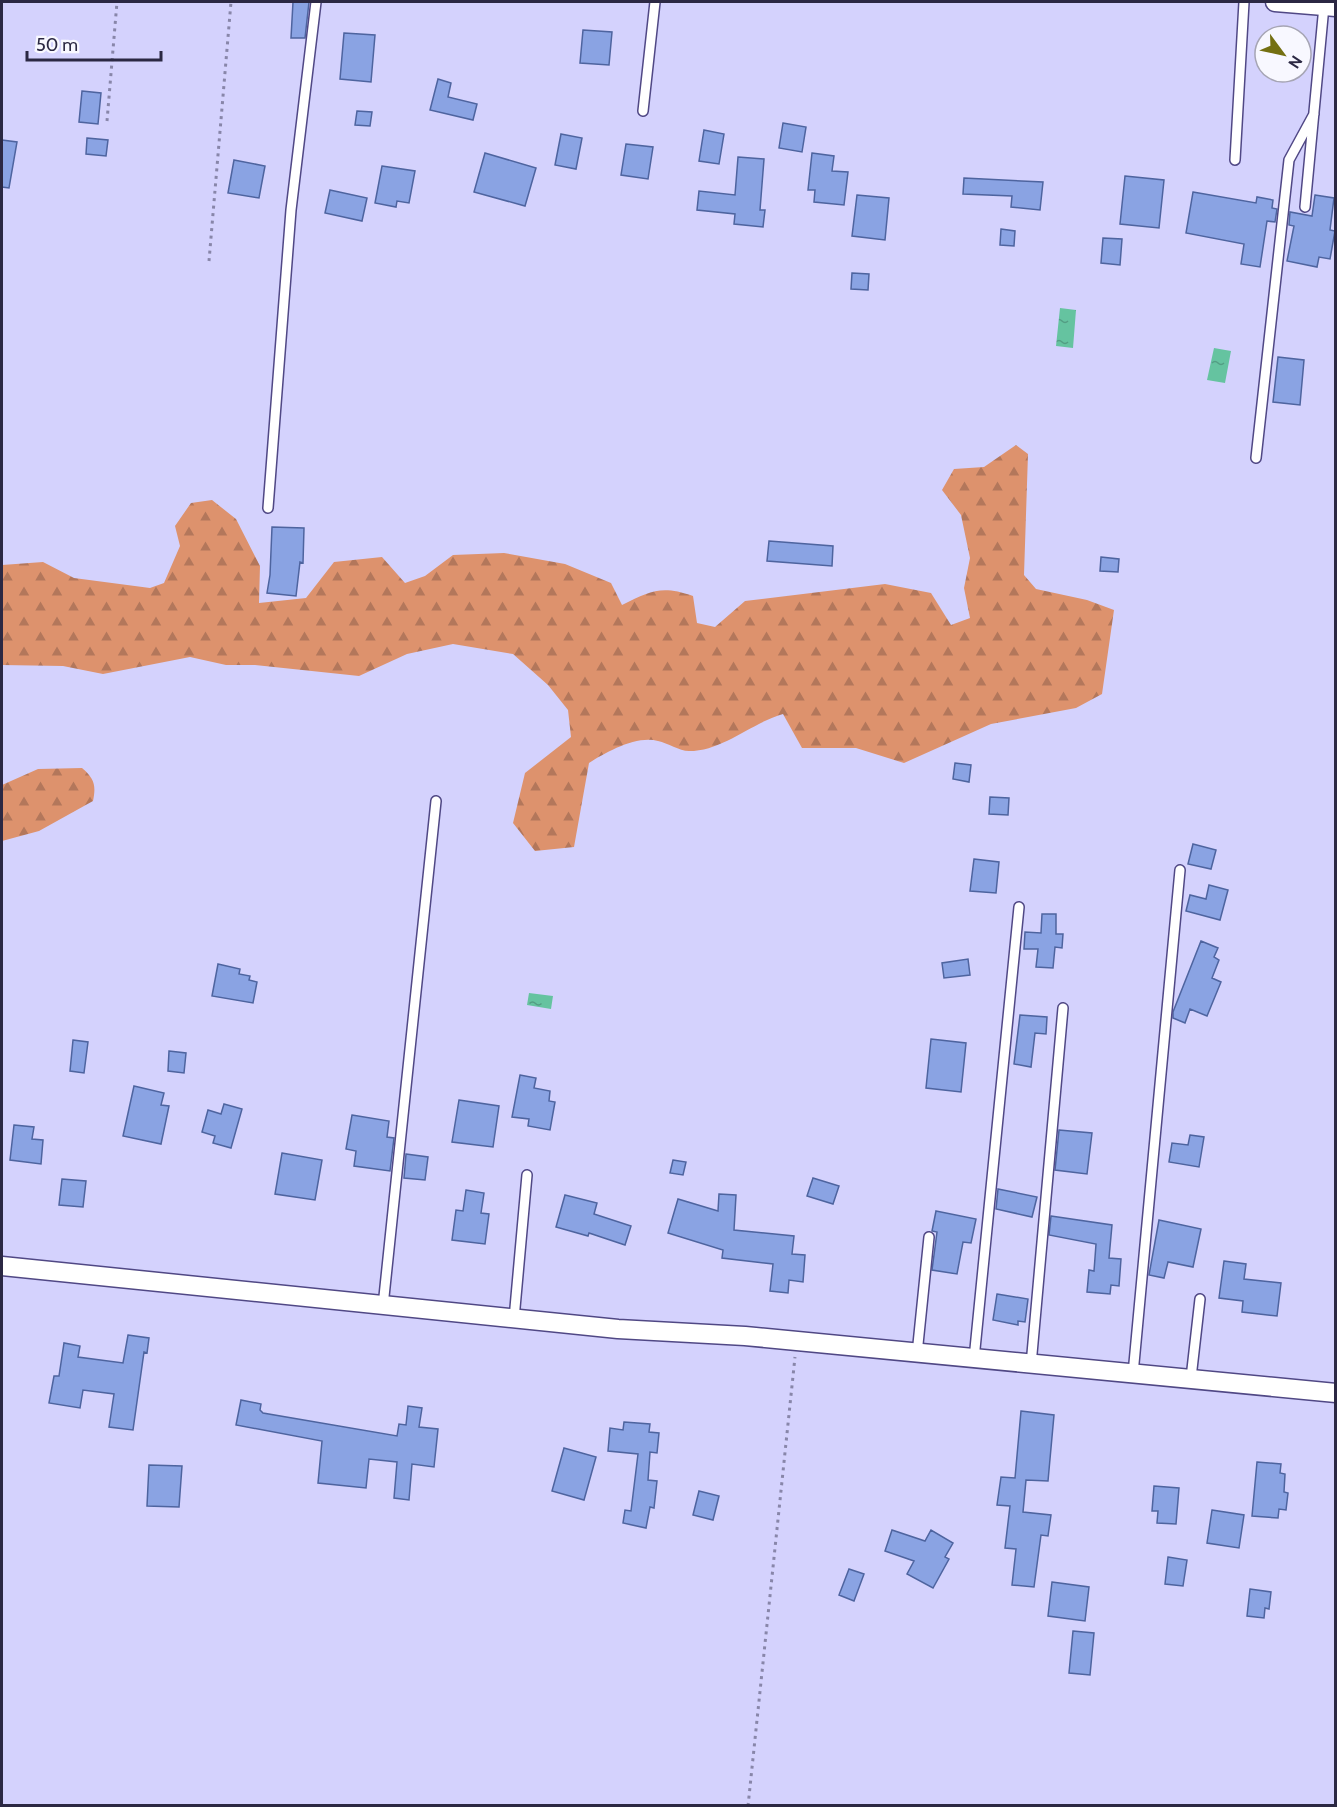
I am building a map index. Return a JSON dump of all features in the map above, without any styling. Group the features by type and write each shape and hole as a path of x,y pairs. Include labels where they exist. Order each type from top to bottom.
{"street":[{"path":"1275,2 1330,7"},
{"path":"2,1266 383,1306 797,1341 1335,1393"}],"lane":[{"path":"268,508 291,210 316,2"},
{"path":"643,111 655,2"},
{"path":"1235,159 1244,2"},
{"path":"1305,207 1314,114 1330,7"},
{"path":"1256,458 1289,160 1314,114"},
{"path":"383,1306 436,801"},
{"path":"1133,1374 1180,870"},
{"path":"974,1359 1019,907"},
{"path":"1031,1365 1063,1008"},
{"path":"514,1318 527,1175"},
{"path":"917,1354 929,1237"},
{"path":"1191,1378 1200,1299"}],"path":[{"path":"107,121 117,2"},
{"path":"209,261 231,2"},
{"path":"747,1806 797,1341"}],"green space":[{"path":"1016,445 1028,454 1024,575 1036,589 1087,600 1114,610 1102,694 1076,708 991,724 904,763 856,748 802,748 783,714 725,742 701,750 685,751 650,740 631,742 589,763 574,847 535,851 513,823 525,773 571,737 568,710 548,685 513,654 453,644 407,654 359,676 255,665 226,665 190,657 103,674 63,666 2,665 2,565 43,562 74,578 150,588 164,583 180,546 175,526 191,503 212,500 236,519 260,566 259,603 306,598 334,562 382,557 405,583 425,576 453,555 504,553 565,564 611,583 622,605 656,591 672,591 693,596 697,623 715,627 745,601 885,584 931,593 951,625 970,618 964,588 970,558 961,515 942,490 954,469 984,467"},
{"path":"82,768 94,783 93,801 39,831 2,841 2,785 38,769"}],"water":[{"path":"1060,308 1076,310 1073,348 1056,346"},
{"path":"1214,348 1231,351 1225,383 1207,380"},
{"path":"529,993 553,996 551,1009 527,1005"}],"building":[{"path":"293,2 309,2 305,38 291,38"},
{"path":"583,30 612,32 609,65 580,63"},
{"path":"344,33 375,35 371,82 340,79"},
{"path":"438,79 451,83 448,97 477,104 473,120 430,110"},
{"path":"82,91 101,93 98,124 79,122"},
{"path":"357,111 372,112 370,126 355,125"},
{"path":"783,123 806,127 802,152 779,148"},
{"path":"704,130 724,134 719,164 699,161"},
{"path":"561,134 582,138 576,169 555,165"},
{"path":"87,138 108,140 106,156 86,154"},
{"path":"2,140 17,142 9,188 2,187"},
{"path":"626,144 653,147 648,179 621,175"},
{"path":"485,153 536,168 525,206 474,192"},
{"path":"812,153 834,156 832,171 848,172 844,205 814,202 815,190 808,190"},
{"path":"738,157 764,159 760,210 765,210 763,227 734,224 735,214 697,210 699,191 735,195"},
{"path":"234,160 265,166 259,198 228,193"},
{"path":"382,166 415,171 409,203 397,201 396,207 375,203"},
{"path":"1125,176 1164,180 1159,228 1120,224"},
{"path":"964,178 1043,182 1040,210 1011,207 1012,196 963,194"},
{"path":"330,190 367,198 362,221 325,213"},
{"path":"1193,192 1256,203 1257,197 1273,200 1272,208 1277,209 1275,222 1267,221 1260,267 1241,264 1244,244 1186,233"},
{"path":"857,195 889,198 885,240 852,236"},
{"path":"1315,195 1334,198 1330,230 1335,231 1330,259 1319,257 1317,267 1287,261 1294,226 1289,225 1290,212 1312,216"},
{"path":"1001,229 1015,231 1014,246 1000,245"},
{"path":"1103,238 1122,239 1120,265 1101,263"},
{"path":"852,273 869,274 868,290 851,289"},
{"path":"1278,357 1304,360 1300,405 1273,402"},
{"path":"272,527 304,528 303,563 300,562 296,596 267,593"},
{"path":"769,541 833,546 832,566 767,561"},
{"path":"1101,557 1119,559 1118,572 1100,571"},
{"path":"955,763 971,765 969,782 953,779"},
{"path":"990,797 1009,798 1008,815 989,814"},
{"path":"1193,844 1216,850 1211,869 1188,864"},
{"path":"974,859 999,862 996,893 970,891"},
{"path":"1209,885 1228,890 1220,920 1186,911 1190,895 1206,899"},
{"path":"1042,914 1056,914 1056,934 1063,934 1062,948 1055,947 1053,968 1036,967 1038,949 1024,949 1025,932 1041,933"},
{"path":"1201,941 1218,948 1214,957 1219,960 1212,978 1221,982 1207,1016 1190,1009 1185,1023 1173,1018 1173,1012"},
{"path":"968,959 970,975 944,978 942,963"},
{"path":"218,964 240,969 239,974 250,976 249,980 257,982 253,1003 212,996"},
{"path":"1020,1015 1047,1017 1046,1034 1035,1033 1031,1067 1014,1064"},
{"path":"931,1039 966,1043 961,1092 926,1088"},
{"path":"73,1040 88,1042 84,1073 70,1071"},
{"path":"169,1051 186,1053 184,1073 168,1071"},
{"path":"520,1075 536,1078 534,1088 550,1091 549,1101 555,1102 550,1130 528,1126 529,1119 512,1117"},
{"path":"134,1086 164,1093 161,1105 169,1106 161,1144 123,1136"},
{"path":"459,1100 499,1106 493,1147 452,1142"},
{"path":"224,1104 242,1109 231,1148 213,1143 215,1136 202,1132 208,1110 221,1114"},
{"path":"352,1115 389,1121 387,1137 394,1138 390,1171 354,1166 356,1151 346,1149"},
{"path":"14,1125 34,1127 32,1139 43,1140 41,1164 10,1160"},
{"path":"1059,1130 1092,1133 1087,1174 1055,1170"},
{"path":"1190,1135 1204,1137 1199,1167 1169,1162 1172,1143 1188,1145"},
{"path":"282,1153 322,1160 315,1200 275,1194"},
{"path":"406,1154 428,1157 425,1180 404,1178"},
{"path":"673,1160 686,1162 683,1175 670,1173"},
{"path":"813,1178 839,1186 833,1204 807,1196"},
{"path":"62,1179 86,1181 83,1207 59,1205"},
{"path":"998,1189 1037,1197 1032,1217 996,1209"},
{"path":"466,1190 484,1193 481,1213 489,1214 485,1244 452,1240 456,1210 463,1211"},
{"path":"719,1194 736,1195 734,1230 794,1236 792,1254 805,1255 803,1282 789,1280 788,1293 770,1291 773,1264 722,1258 723,1250 668,1233 678,1199 718,1211"},
{"path":"565,1195 597,1203 594,1214 631,1226 625,1245 589,1233 588,1236 556,1227"},
{"path":"936,1211 976,1219 971,1243 963,1242 957,1274 932,1270 937,1232 932,1231"},
{"path":"1051,1216 1112,1225 1109,1258 1121,1259 1119,1286 1111,1285 1110,1294 1087,1292 1089,1270 1094,1271 1096,1244 1049,1235"},
{"path":"1159,1220 1201,1229 1193,1267 1168,1262 1164,1278 1149,1275"},
{"path":"1224,1261 1246,1264 1244,1279 1281,1283 1277,1316 1242,1312 1243,1301 1219,1298"},
{"path":"997,1294 1028,1299 1025,1322 1018,1321 1018,1325 993,1320"},
{"path":"128,1335 149,1338 147,1353 144,1352 133,1430 109,1427 114,1394 83,1390 80,1408 49,1403 54,1376 59,1376 64,1343 80,1346 78,1357 123,1363"},
{"path":"241,1400 261,1404 260,1410 263,1413 397,1436 399,1424 406,1425 408,1406 422,1408 419,1427 438,1429 434,1467 412,1464 409,1500 394,1498 397,1462 369,1459 366,1488 318,1483 322,1441 236,1425"},
{"path":"1021,1411 1054,1415 1048,1481 1026,1480 1023,1512 1051,1515 1048,1536 1041,1535 1034,1587 1012,1585 1016,1549 1005,1548 1010,1506 997,1505 1001,1477 1015,1478"},
{"path":"624,1422 650,1424 649,1432 659,1433 657,1453 650,1452 648,1480 657,1481 654,1508 650,1507 646,1528 623,1523 625,1510 631,1511 638,1454 608,1451 610,1428 623,1430"},
{"path":"564,1448 596,1457 584,1500 552,1491"},
{"path":"1257,1462 1281,1464 1280,1473 1285,1474 1284,1492 1288,1493 1286,1510 1279,1509 1278,1518 1252,1516"},
{"path":"149,1465 182,1466 179,1507 147,1506"},
{"path":"1154,1486 1179,1488 1176,1524 1157,1523 1158,1511 1152,1511"},
{"path":"699,1491 719,1496 713,1520 693,1515"},
{"path":"1212,1510 1244,1515 1239,1548 1207,1543"},
{"path":"892,1530 925,1541 931,1530 953,1543 945,1557 949,1559 933,1588 907,1574 914,1561 885,1551"},
{"path":"1168,1557 1187,1560 1183,1586 1165,1584"},
{"path":"849,1569 864,1574 854,1601 839,1595"},
{"path":"1052,1582 1089,1587 1085,1621 1048,1616"},
{"path":"1250,1589 1271,1592 1269,1609 1265,1608 1264,1618 1247,1616"},
{"path":"1073,1631 1094,1633 1090,1675 1069,1673"}]}
